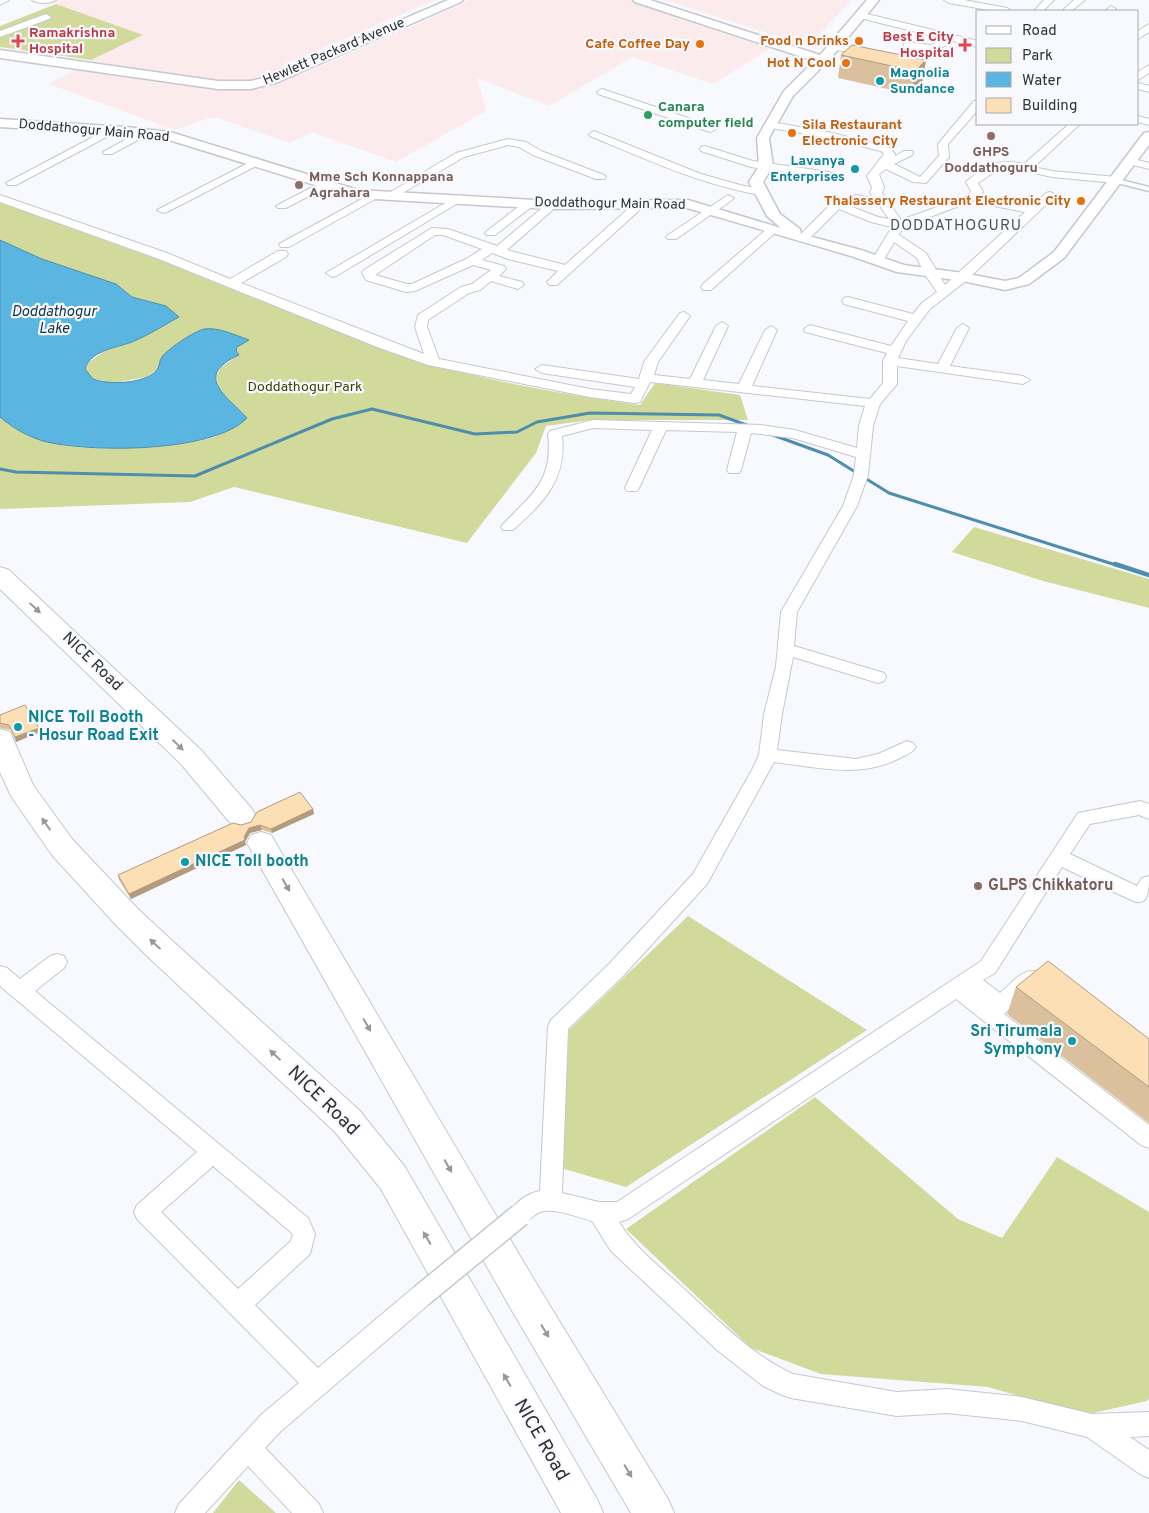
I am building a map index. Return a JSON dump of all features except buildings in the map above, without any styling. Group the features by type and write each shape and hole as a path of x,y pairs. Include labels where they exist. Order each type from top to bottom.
{"highway":[{"name":"NICE Road","path":"0,575 191,757 252,830 520,1290 654,1513"},
{"name":"NICE Road","path":"0,740 21,789 62,847 127,918 346,1121 393,1178 583,1513"}],"street":[{"path":"0,2 4,0"},
{"path":"37,0 51,0"},
{"name":"Hewlett Packard Avenue","path":"0,49 211,79 261,80 441,0"},
{"name":"Hewlett Packard Avenue","path":"0,54 218,85 240,86 261,80 457,0"},
{"path":"639,0 828,54 882,56"},
{"path":"655,0 828,54"},
{"path":"873,0 828,54 788,94 763,138 764,170 756,182 774,216 803,238 838,204 896,231 922,256 930,273 954,285"},
{"path":"949,0 1002,10"},
{"path":"1039,10 1049,0"},
{"path":"1067,10 1080,0"},
{"path":"859,15 976,43"},
{"path":"0,34 46,17"},
{"path":"0,25 12,20"},
{"path":"1139,35 1149,27"},
{"path":"907,45 932,49 941,46 952,37"},
{"path":"1139,76 1149,68"},
{"path":"602,92 711,129"},
{"path":"885,166 922,181 944,157 943,144 976,106"},
{"name":"Doddathogur Main Road","path":"0,123 112,130 170,136 357,194 373,196 459,198 552,205 680,202 878,260 902,269 930,273 954,285 1005,286 1024,281 1059,256 1149,137"},
{"path":"771,125 828,135 885,149 890,154 885,166"},
{"path":"1026,168 1074,125"},
{"path":"12,182 112,130"},
{"path":"108,152 142,133"},
{"path":"594,134 706,179 761,192"},
{"path":"390,196 460,155 508,142 522,144 537,153 600,177"},
{"path":"705,150 751,164 764,170 800,177"},
{"path":"896,231 885,204 873,189 878,187 872,176 874,172 908,152"},
{"path":"1130,161 1149,166"},
{"path":"163,210 256,162"},
{"path":"878,260 896,231 971,198 977,192 972,182 978,177 989,174 997,166 1013,165 1052,174 1116,180 1149,189"},
{"path":"764,170 829,174"},
{"path":"282,206 324,184"},
{"path":"551,1200 558,1026 622,963 700,880 768,756 773,714 784,667 789,612 850,506 861,474 866,426 873,403 890,384 892,356 900,340 926,306 954,285 1050,195"},
{"path":"230,284 284,249 373,196"},
{"path":"0,198 163,256 382,344 433,362 590,393 635,399 645,381 651,362 684,316"},
{"path":"332,273 459,198"},
{"path":"672,237 728,198"},
{"path":"856,198 885,204"},
{"path":"982,201 1033,210"},
{"path":"491,233 530,203"},
{"path":"553,282 640,204"},
{"path":"552,205 511,242 494,250 472,261 415,286 406,288 370,277 368,274 432,232 444,232 494,250 567,269"},
{"path":"707,287 772,230"},
{"path":"433,362 421,327 422,318 465,290 476,287 500,270 472,261"},
{"path":"490,277 518,285"},
{"path":"848,301 916,319"},
{"path":"696,383 722,326"},
{"path":"942,369 963,328"},
{"path":"810,329 892,356 942,369 1022,380"},
{"path":"744,389 771,330"},
{"path":"542,368 645,381 696,383 873,403"},
{"path":"508,527 528,510 550,478 556,464 555,434 592,424 661,425 779,431 863,454"},
{"path":"632,488 661,425"},
{"path":"734,470 745,429"},
{"path":"786,649 878,677"},
{"path":"768,756 856,766 882,760 907,747"},
{"path":"188,1513 271,1423 316,1383 533,1203 551,1200 599,1212 620,1212 988,967 1084,818 1140,808 1149,812"},
{"path":"1059,857 1140,896 1149,883"},
{"path":"20,991 57,962"},
{"path":"0,974 300,1225 304,1234 302,1246 238,1305"},
{"path":"996,1010 1036,976 1050,984"},
{"path":"962,984 996,1010 1149,1138"},
{"path":"213,1152 145,1212 316,1383"},
{"path":"599,1212 619,1243 725,1342 772,1377 791,1386 897,1404 947,1401 1002,1405 1092,1426 1149,1424"},
{"path":"1092,1426 1149,1465"},
{"path":"248,1448 310,1513"}],"shaded area":[{"path":"51,0 435,0 283,65 303,74 471,0 630,0 771,48 713,84 632,57 549,106 477,78 486,111 396,162 312,132 290,143 218,118 209,118 175,130 49,84 95,58 142,35 56,4"},
{"path":"665,0 852,0 808,46"}],"green space":[{"path":"56,4 143,35 91,60 0,47 0,26"},
{"name":"Doddathogur Park","path":"0,200 126,245 420,361 529,387 640,405 655,383 740,395 748,420 590,420 546,426 536,453 467,543 234,487 190,502 0,509 0,417 18,430 38,439 80,447 125,448 209,439 247,418 219,389 216,376 221,367 239,355 236,351 237,347 248,340 172,347 165,353 158,369 146,377 113,383 93,379 85,369 89,362 103,352 133,342 166,306 132,297 116,284 42,259 0,240"},
{"path":"974,527 1149,579 1149,608 1043,581 952,552"},
{"path":"688,916 867,1030 626,1187 561,1168 569,1030"},
{"path":"815,1097 958,1219 1002,1238 1057,1157 1149,1212 1149,1399 1084,1415 988,1387 821,1374 751,1348 626,1229"},
{"path":"239,1480 276,1513 213,1513"}],"water":[{"name":"Doddathogur Lake","path":"0,240 42,259 116,284 132,297 166,306 179,317 140,339 106,350 93,357 85,369 93,379 116,383 143,379 157,369 162,357 169,350 204,329 221,330 249,340 237,347 236,351 239,355 225,363 218,370 216,378 218,386 223,393 247,418 231,430 208,438 180,444 119,448 63,445 43,441 10,425 0,417"}],"waterway":[{"path":"0,469 16,472 195,476 332,419 372,409 475,434 517,432 537,422 590,413 719,415 749,426"},
{"path":"770,434 828,455 889,493 1119,566"},
{"path":"1115,564 1149,575"}],"place":[{"name":"Ramakrishna Hospital","path":"18,41"},
{"name":"Food n Drinks","path":"859,41"},
{"name":"Cafe Coffee Day","path":"700,44"},
{"name":"Best E City Hospital","path":"965,45"},
{"name":"Hot N Cool","path":"846,63"},
{"name":"Magnolia Sundance","path":"880,81"},
{"name":"Canara computer field","path":"648,115"},
{"name":"Sila Restaurant Electronic City","path":"792,133"},
{"name":"GHPS Doddathoguru","path":"991,136"},
{"name":"Lavanya Enterprises","path":"855,169"},
{"name":"Mme Sch Konnappana Agrahara","path":"299,185"},
{"name":"Thalassery Restaurant Electronic City","path":"1081,201"},
{"name":"NICE Toll Booth - Hosur Road Exit","path":"18,727"},
{"name":"NICE Toll booth","path":"185,862"},
{"name":"GLPS Chikkatoru","path":"978,886"},
{"name":"Sri Tirumala Symphony","path":"1072,1041"}],"district":[{"name":"DODDATHOGURU","path":"956,226"}]}
